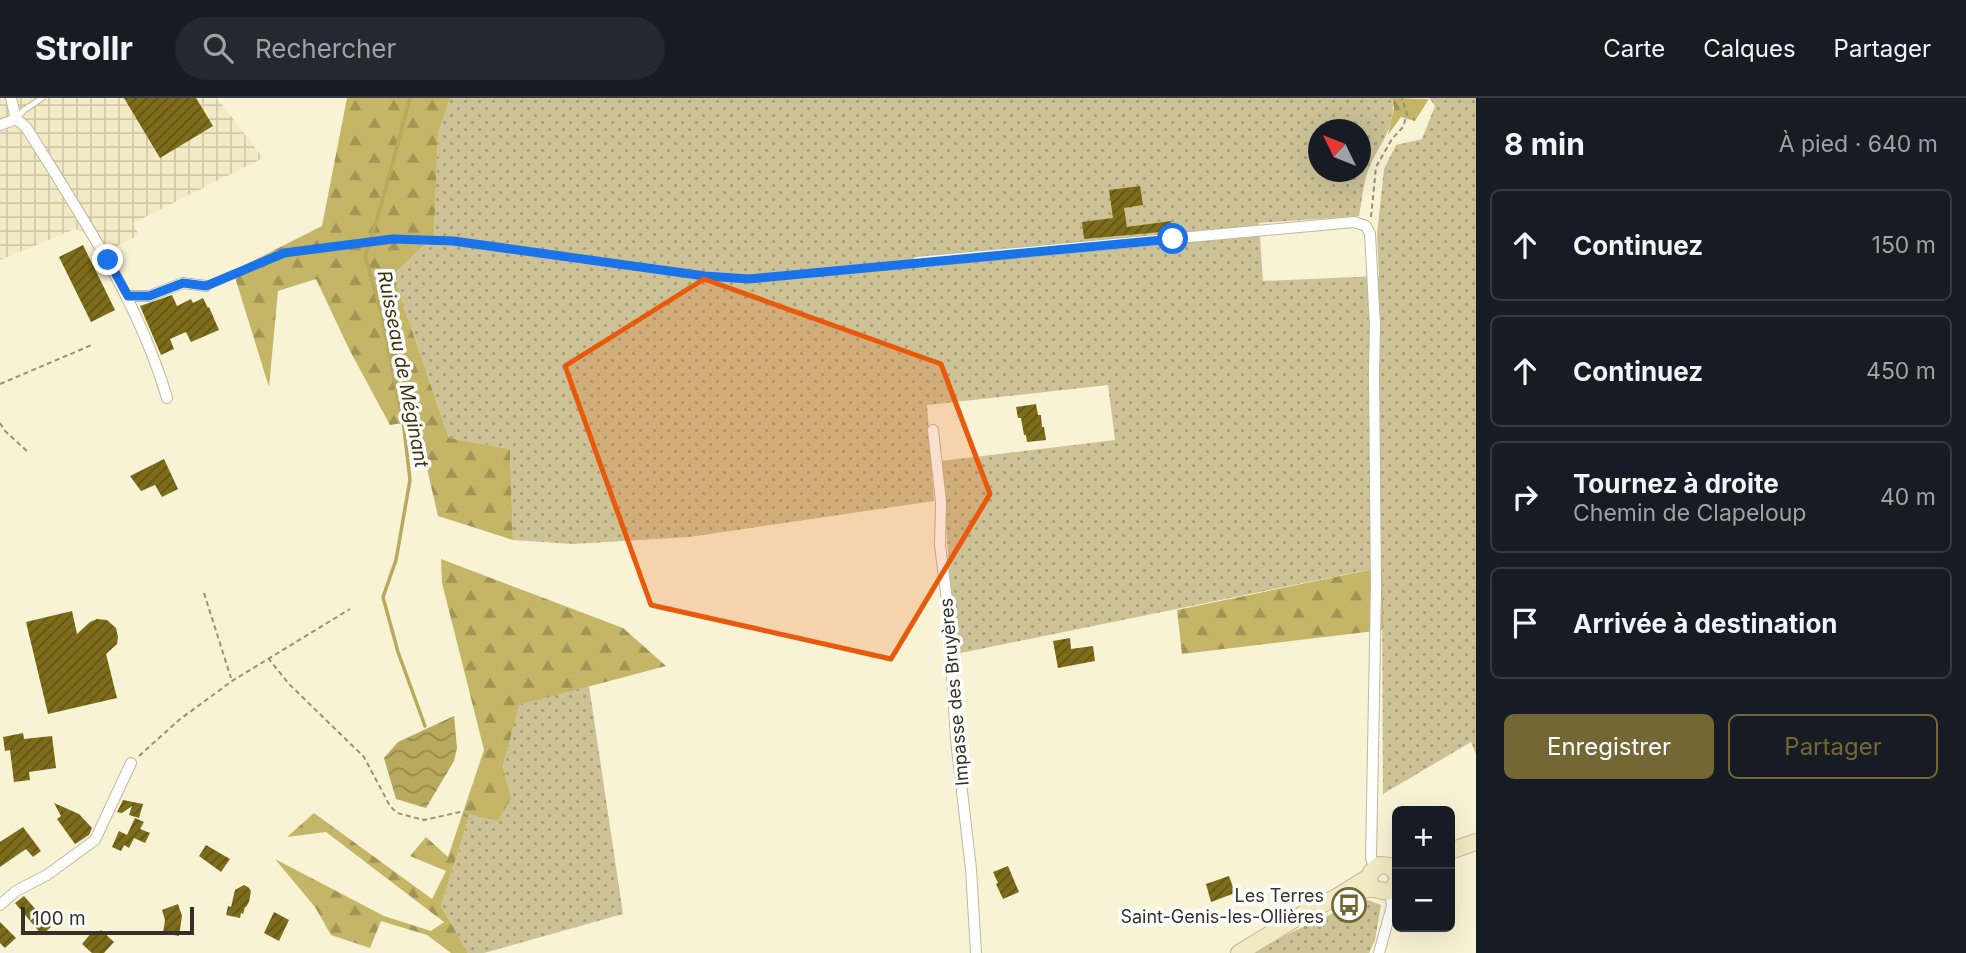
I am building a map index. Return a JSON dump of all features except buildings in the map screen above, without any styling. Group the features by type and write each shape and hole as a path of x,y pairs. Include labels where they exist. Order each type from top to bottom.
{"main road":[{"path":"1455,849 1476,842"},
{"path":"1239,953 1308,911 1384,870 1384,892 1392,888"}],"street":[{"path":"12,98 16,119 26,127 33,138 91,230 128,296 161,375 167,398"},
{"path":"0,125 16,119"},
{"path":"917,262 1354,222 1366,226 1370,234 1375,325 1376,588 1371,857 1384,870"},
{"path":"128,296 149,296 183,283 206,286"},
{"name":"Impasse des Bruyères","path":"933,430 941,502 940,545 948,609 956,740 971,869 976,953"},
{"path":"0,905 16,891 47,875 95,839 131,763"},
{"path":"1379,953 1392,906"}],"lane":[{"path":"16,119 42,98"}],"path":[{"path":"1366,226 1371,218 1376,167 1392,139 1403,127 1407,114 1402,98"},
{"path":"206,286 284,253 393,239 453,241 705,276 749,279 917,262"},
{"path":"0,384 94,344"},
{"path":"0,423 29,453"},
{"path":"204,593 232,681"},
{"path":"131,763 180,720 232,681 350,609"},
{"path":"268,658 289,684 364,757 390,806 397,813 424,820 460,812 471,819"}],"highlighted area":[{"path":"704,279 941,364 990,494 891,659 651,605 565,366"}],"shaded area":[{"path":"0,98 217,98 263,158 133,223 139,235 101,254 88,233 75,229 0,260"},
{"path":"450,98 1392,98 1390,126 1371,164 1371,119 1308,119 1308,182 1365,182 1359,216 1259,223 1263,281 1379,276 1377,234 1384,169 1396,145 1422,139 1435,106 1429,98 1476,98 1476,754 1471,742 1383,794 1382,567 956,654 941,461 1115,440 1108,385 927,405 934,501 689,537 573,544 513,540 510,449 449,438 393,275 434,236 438,134"},
{"path":"589,686 623,914 484,953 468,953 441,906 470,814 511,798 503,766 518,705"},
{"path":"1368,900 1381,905 1375,940 1369,953 1253,953 1309,924"}],"green space":[{"path":"347,98 450,98 438,134 434,236 393,275 449,438 510,449 513,540 438,516 416,421 390,425 350,351 316,279 278,291 269,387 233,271 322,226"},
{"path":"1392,98 1429,99 1415,121 1401,117 1388,135 1394,108"},
{"path":"441,559 623,628 666,666 519,705 503,766 511,798 498,821 470,814 441,906 468,953 451,953 427,935 381,921 370,948 331,935 315,907 275,859 384,916 431,931 444,922 326,832 287,837 314,813 432,899 446,871 410,856 426,837 448,857 484,750 442,583"},
{"path":"1383,567 1383,630 1182,654 1177,610"}],"water":[{"path":"454,716 457,748 454,761 426,808 396,799 384,758 398,742"}],"waterway":[{"name":"Ruisseau de Méginant","path":"410,98 365,256 381,312 404,428 410,480 396,560 383,597 398,652 425,726"}],"place":[{"name":"Les Terres Saint-Genis-les-Ollières","path":"1349,905"}],"route":[{"path":"108,260 128,296 149,296 183,283 206,286 284,253 393,239 453,241 705,276 749,279 1173,239"}]}
